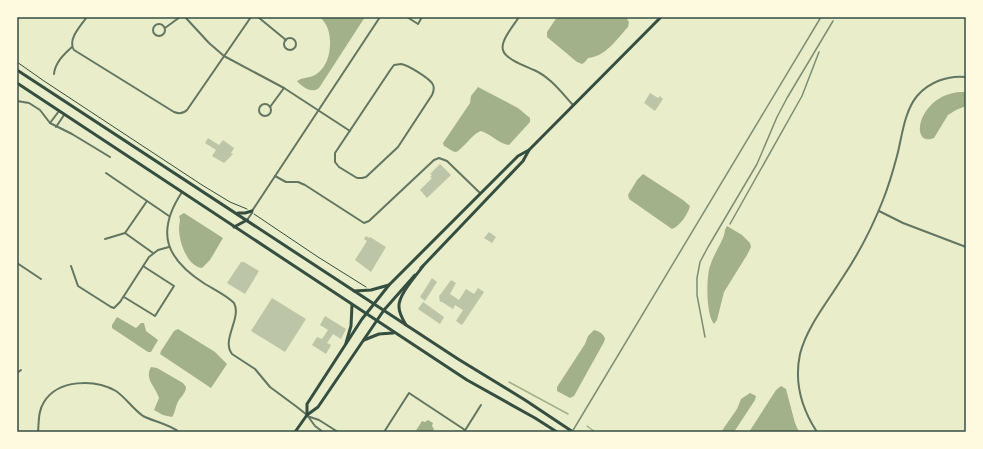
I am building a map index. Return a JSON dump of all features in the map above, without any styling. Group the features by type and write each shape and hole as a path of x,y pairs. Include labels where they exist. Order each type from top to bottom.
{"main road":[{"path":"296,432 307,415 318,407 376,321 402,288 523,161 529,150 661,17"},
{"path":"17,70 373,304 573,432"},
{"path":"17,83 352,304 393,333 466,380 535,418 557,432"},
{"path":"307,415 307,404 373,304 389,285 480,193 518,156 529,150"},
{"path":"235,212 241,214 252,211"},
{"path":"234,227 247,220"},
{"path":"406,325 400,310 399,302 423,266"},
{"path":"354,291 371,290 389,285"},
{"path":"346,343 351,326 352,304"},
{"path":"364,340 379,334 393,333"}],"street":[{"path":"54,74 54,68 57,62 72,47 73,39 87,17"},
{"path":"164,28 163,25 159,24 155,25 153,30 159,35 164,32 164,28 180,17"},
{"path":"185,17 209,43 224,56 284,88 350,131"},
{"path":"72,47 76,52 178,114 187,110 252,17"},
{"path":"258,17 286,40"},
{"path":"247,220 380,17"},
{"path":"407,17 418,24 422,17"},
{"path":"520,17 504,42 502,48 504,53 512,60 545,76 573,105"},
{"path":"292,38 295,40 295,48 292,50 287,49 285,45 286,40 292,38"},
{"path":"394,65 407,65 432,83 434,89 432,95 401,142 370,174 362,178 355,178 339,167 335,160 335,153 350,131 394,65"},
{"path":"817,432 805,411 799,389 798,364 803,345 812,325 859,251 879,211 892,174 908,112 913,102 923,90 935,82 949,77 966,77"},
{"path":"270,107 263,104 260,107 259,113 262,115 267,115 270,111 270,107 284,88"},
{"path":"17,101 29,103 40,110 50,123 72,134 110,157"},
{"path":"50,123 60,111"},
{"path":"56,127 65,114"},
{"path":"275,176 286,182 298,182 305,185 362,222 366,223 434,160 439,158 447,161 480,193"},
{"path":"106,173 169,216"},
{"path":"182,192 169,216 168,234 170,247 179,263 185,270 234,303 236,309 229,344 230,351 255,369 270,387 307,415 319,420 338,432"},
{"path":"105,239 125,233 147,201"},
{"path":"879,211 966,247"},
{"path":"125,233 153,253"},
{"path":"71,266 78,286 111,306 117,307 153,253 170,247"},
{"path":"17,263 41,279"},
{"path":"124,297 155,316 174,286 143,266"},
{"path":"17,373 21,370"},
{"path":"38,432 41,407 47,398 60,388 82,383 96,383 112,389 122,395 143,415 180,432"},
{"path":"384,432 409,393 465,431 481,405"},
{"path":"307,415 314,426 323,432"}],"path":[{"path":"17,62 179,170 230,202 247,209"},
{"path":"255,215 362,285 371,287"}],"shaded area":[{"path":"320,17 365,17 319,88 316,90 310,90 297,81 315,75 320,71 324,67 330,50 330,38 327,26"},
{"path":"557,17 626,17 629,22 628,27 610,47 594,57 588,58 582,64 577,62 547,37 547,32"},
{"path":"478,87 518,108 530,118 530,122 509,145 502,143 481,131 474,135 458,151 453,151 444,146 443,143 470,103 471,96"},
{"path":"959,92 966,92 966,106 948,115 934,138 926,139 922,136 920,129 921,121 926,111 934,103 945,96"},
{"path":"643,174 690,206 683,219 672,229 629,199 628,195 637,180"},
{"path":"184,213 223,238 210,260 202,268 192,263 188,258 180,240 179,216"},
{"path":"727,226 742,235 750,243 751,247 724,292 717,320 714,324 709,313 707,287 711,262 723,238"},
{"path":"117,317 136,328 141,323 144,323 146,331 158,340 151,352 148,352 112,328 112,325"},
{"path":"178,329 215,352 227,364 211,388 160,354 174,331"},
{"path":"594,330 602,334 605,339 604,342 574,396 570,398 557,391 557,387 585,344 588,336"},
{"path":"151,367 157,368 183,383 186,387 185,392 178,402 172,417 163,415 154,410 159,398 151,383 149,371"},
{"path":"781,386 786,389 795,423 799,432 749,432 776,390"},
{"path":"750,393 756,396 755,400 734,432 721,432 737,409 741,399"},
{"path":"428,420 433,423 432,426 434,429 432,432 415,432 422,421 425,422"}],"building":[{"path":"650,93 658,98 660,96 663,99 655,111 644,103"},
{"path":"208,138 219,145 223,140 234,148 231,153 233,154 224,163 212,156 216,150 205,143"},
{"path":"440,164 451,175 427,198 420,190 432,178 430,177 432,175 430,174"},
{"path":"489,232 496,237 492,243 484,238"},
{"path":"366,236 386,247 371,272 355,260 367,241 364,239"},
{"path":"241,262 244,262 259,271 245,294 227,283"},
{"path":"432,278 437,282 425,301 420,297"},
{"path":"451,280 456,283 450,294 459,300 466,289 474,294 478,288 484,292 462,325 456,321 463,310 455,305 453,309 440,302 439,296"},
{"path":"272,298 306,319 285,352 251,331"},
{"path":"423,302 444,317 440,324 418,309"},
{"path":"325,316 346,329 341,339 333,334 327,343 331,345 326,354 312,345 317,337 322,339 328,330 320,325"}],"waterway":[{"path":"509,382 568,414"},
{"path":"587,426 595,432"}],"railway":[{"path":"572,432 821,17"},
{"path":"705,337 697,295 697,278 700,262 757,164 777,117 787,98 833,21"},
{"path":"730,224 802,96 819,52"}]}
